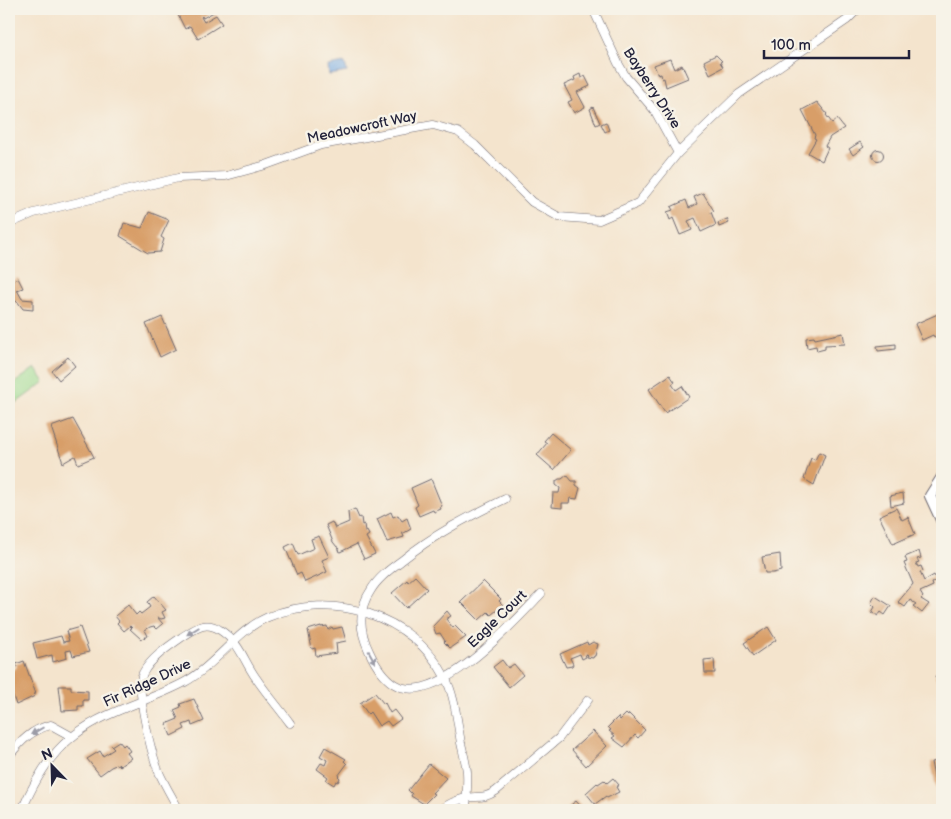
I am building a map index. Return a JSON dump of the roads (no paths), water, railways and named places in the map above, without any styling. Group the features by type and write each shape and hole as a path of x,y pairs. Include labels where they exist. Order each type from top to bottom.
{"street":[{"name":"Bayberry Drive","path":"593,9 626,77 655,111 678,153"},
{"name":"Meadowcroft Way","path":"9,224 34,213 178,178 226,176 266,165 320,145 433,125 458,132 475,145 532,202 559,218 599,220 638,204 678,153 739,94 847,20 858,9"},
{"path":"942,477 930,496 942,522"},
{"path":"361,611 371,590 381,578 422,544 505,498"},
{"name":"Eagle Court","path":"361,611 361,631 374,660 392,684 403,688 417,688 432,685 475,658 498,639 541,594"},
{"name":"Fir Ridge Drive","path":"22,810 30,791 48,762 71,736 93,723 185,682 203,670 249,629 267,617 303,607 323,606 346,607 390,622 426,649 446,677 451,690 467,772 466,810"},
{"path":"179,810 158,768 141,701 143,672 167,647 201,626 210,624 219,629 235,641 254,676 290,724"},
{"path":"440,810 466,798 487,797 496,791 558,738 588,700"},
{"path":"9,756 20,743 40,728 51,725 71,736"}],"water":[{"path":"345,63 347,72 329,75 328,66"}]}
